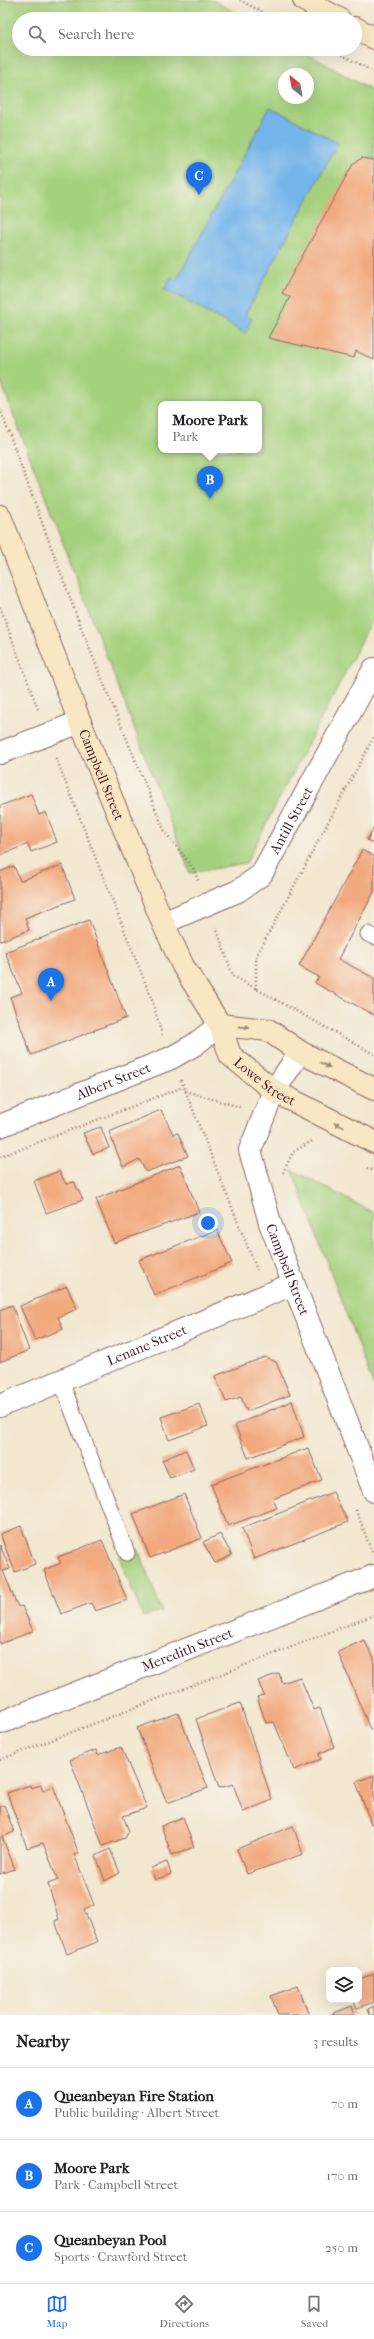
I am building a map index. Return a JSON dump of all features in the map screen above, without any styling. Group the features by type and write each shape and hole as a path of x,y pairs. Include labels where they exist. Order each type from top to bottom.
{"street":[{"path":"304,0 326,12"},
{"path":"362,32 374,38"},
{"name":"Campbell Street","path":"0,516 80,722 163,923 183,966 220,1024"},
{"name":"Antill Street","path":"163,923 238,891 261,875 374,669"},
{"path":"0,753 80,722"},
{"path":"220,1024 268,1030 300,1052 374,1089"},
{"name":"Albert Street","path":"0,1126 171,1058 194,1045 220,1024"},
{"name":"Lowe Street","path":"220,1024 230,1055 274,1091 374,1142"},
{"name":"Campbell Street","path":"300,1052 274,1091 250,1150 270,1223 374,1491"},
{"name":"Lenane Street","path":"0,1406 294,1284"},
{"name":"Meredith Street","path":"0,1723 374,1567"}],"lane":[{"path":"61,1381 127,1553"}],"path":[{"path":"240,0 263,12"},
{"path":"344,56 374,72"},
{"path":"0,409 83,633 165,832 193,868 233,976 374,1054"},
{"path":"0,607 47,734 152,1000 171,1058 269,1295"},
{"path":"256,990 256,957 374,737"},
{"path":"0,1157 183,1087"},
{"path":"283,1180 282,1174 293,1152 315,1139 322,1143"},
{"path":"361,1164 374,1172"},
{"path":"355,1508 374,1567"},
{"path":"0,1760 374,1615"}],"green space":[{"path":"0,0 213,0 234,12 12,12 12,56 311,56 374,92 374,617 246,863 190,873 0,380"},
{"path":"292,1170 374,1213 374,1387"},
{"path":"138,1549 162,1611 143,1617 119,1557"}],"water":[{"path":"270,107 338,143 245,315 252,319 245,333 164,289 171,277 177,279"}],"building":[{"path":"362,158 374,160 374,360 356,351 354,358 268,338 290,297 282,293 349,171 354,163"},
{"path":"31,794 39,815 46,812 57,842 31,852 28,844 0,855 0,806"},
{"path":"374,827 374,844 367,840"},
{"path":"362,850 374,856 374,892 338,959 374,978 374,1015 315,983 319,977 299,966"},
{"path":"62,865 75,899 25,918 29,930 0,941 0,872 14,866 20,881"},
{"path":"89,920 126,1018 31,1055 10,997 22,993 5,952"},
{"path":"161,1110 173,1134 178,1133 188,1156 146,1172 139,1159 123,1167 109,1132"},
{"path":"101,1127 109,1148 93,1154 83,1133"},
{"path":"180,1165 199,1212 114,1243 96,1199"},
{"path":"59,1171 66,1184 74,1182 83,1200 46,1213 34,1181"},
{"path":"217,1230 232,1263 154,1295 139,1260"},
{"path":"67,1286 77,1309 58,1317 63,1329 35,1340 20,1306"},
{"path":"12,1305 29,1350 0,1362 0,1310"},
{"path":"265,1357 276,1362 290,1395 247,1411 241,1397 226,1402 215,1376"},
{"path":"292,1401 304,1437 248,1458 235,1425"},
{"path":"199,1404 208,1426 169,1440 161,1417"},
{"path":"308,1448 322,1480 273,1499 277,1508 228,1526 211,1484"},
{"path":"186,1450 194,1469 170,1478 162,1460"},
{"path":"333,1492 348,1522 254,1559 242,1528"},
{"path":"184,1494 202,1538 150,1558 133,1514"},
{"path":"21,1526 35,1564 15,1572 0,1534"},
{"path":"220,1534 232,1555 215,1563 203,1542"},
{"path":"102,1540 127,1600 95,1611 91,1603 61,1614 44,1570 61,1563 58,1557"},
{"path":"0,1545 10,1569 3,1571 18,1607 22,1606 33,1631 0,1644"},
{"path":"364,1640 374,1658 374,1728 370,1729 338,1652"},
{"path":"279,1673 282,1683 300,1677 314,1710 320,1708 334,1747 319,1754 321,1759 294,1770 274,1722 266,1723 257,1697 264,1695 258,1681"},
{"path":"240,1703 272,1800 243,1812 233,1784 219,1788 196,1719"},
{"path":"178,1713 208,1788 167,1803 137,1728"},
{"path":"121,1747 147,1808 123,1816 129,1831 125,1838 103,1846 70,1760 96,1750 98,1755"},
{"path":"374,1775 374,1823 371,1824 356,1782"},
{"path":"30,1785 31,1788 41,1785 43,1791 53,1786 79,1854 74,1854 94,1905 84,1909 97,1942 67,1954 55,1921 59,1919 48,1884 58,1880 43,1843 27,1848 7,1793"},
{"path":"4,1805 14,1832 2,1837 15,1869 0,1874 0,1807"},
{"path":"183,1817 194,1847 172,1855 161,1826"},
{"path":"293,1826 303,1854 247,1874 237,1849"},
{"path":"110,1849 120,1873 105,1881 96,1856"},
{"path":"167,1862 171,1874 155,1880 151,1868"},
{"path":"374,1974 374,2002 357,2008 354,2003 362,2003 362,1978"},
{"path":"298,1986 309,2015 278,2015 271,1996"},
{"path":"352,2006 355,2015 329,2015"},
{"path":"374,2006 374,2015 370,2015 368,2009"}],"place":[{"name":"Queanbeyan Pool","path":"199,195"},
{"name":"Moore Park","path":"210,499"},
{"name":"Queanbeyan Fire Station","path":"51,1001"}]}
